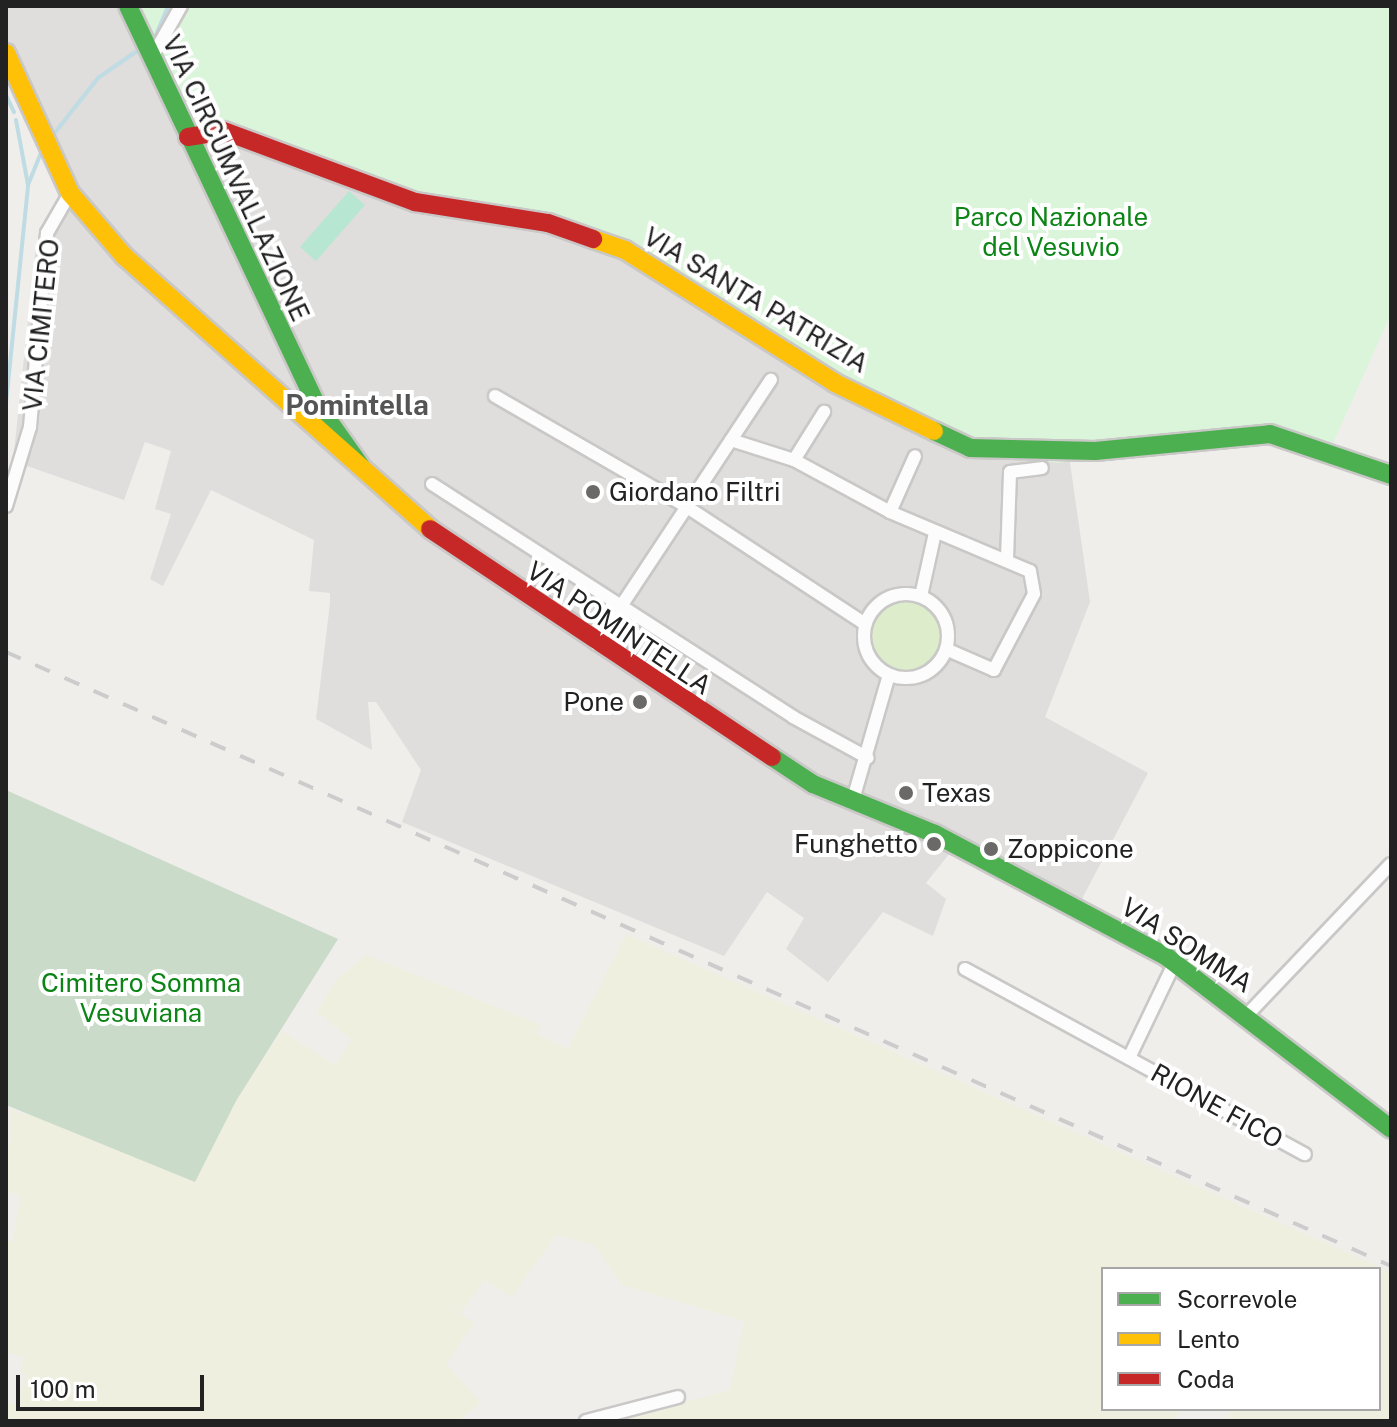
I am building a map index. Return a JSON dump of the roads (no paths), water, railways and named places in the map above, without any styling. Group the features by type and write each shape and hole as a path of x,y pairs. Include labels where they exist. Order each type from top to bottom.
{"street":[{"name":"VIA CIRCUMVALLAZIONE","path":"128,6 298,372 305,407"},
{"path":"151,59 181,6"},
{"name":"VIA POMINTELLA","path":"6,53 70,193 124,256 270,391 305,407 365,474 426,527 764,756 852,803 935,834"},
{"name":"VIA SANTA PATRIZIA","path":"188,137 224,131 415,202 548,223 625,250 835,383 970,448 1009,455 1270,434 1391,475"},
{"name":"VIA CIMITERO","path":"6,506 30,427 47,233 70,193"},
{"path":"596,644 684,505 771,380"},
{"path":"495,396 684,505 865,624 870,659 889,675 917,677 946,649"},
{"path":"794,460 824,412"},
{"path":"731,440 794,460 890,512 1030,571 1034,594 994,670 946,649"},
{"path":"890,512 915,456"},
{"path":"1007,559 1010,472 1042,468"},
{"path":"432,484 622,600 723,672 868,758"},
{"path":"921,596 935,533"},
{"path":"865,624 893,595 921,596 941,612 946,649"},
{"path":"852,803 868,758 889,675"},
{"name":"VIA SOMMA","path":"935,834 1175,962 1248,1014 1391,1129"},
{"path":"1248,1014 1391,864"},
{"name":"RIONE FICO","path":"1129,1058 1175,962"},
{"name":"RIONE FICO","path":"965,969 1305,1154"},
{"path":"586,1421 678,1397"}],"waterway":[{"path":"153,42 168,6"},
{"path":"53,135 98,78 137,51"},
{"path":"6,95 14,112"},
{"path":"16,120 28,185"},
{"path":"6,403 28,185 41,153"}],"railway":[{"path":"6,652 1391,1266"}],"place":[{"name":"Giordano Filtri","path":"593,492"},
{"name":"Pone","path":"640,702"},
{"name":"Texas","path":"906,793"},
{"name":"Funghetto","path":"934,844"},
{"name":"Zoppicone","path":"991,849"}],"district":[{"name":"Pomintella","path":"357,405"}],"park label":[{"name":"Parco Nazionale del Vesuvio","path":"1051,232"},
{"name":"Cimitero Somma Vesuviana","path":"141,998"}]}
